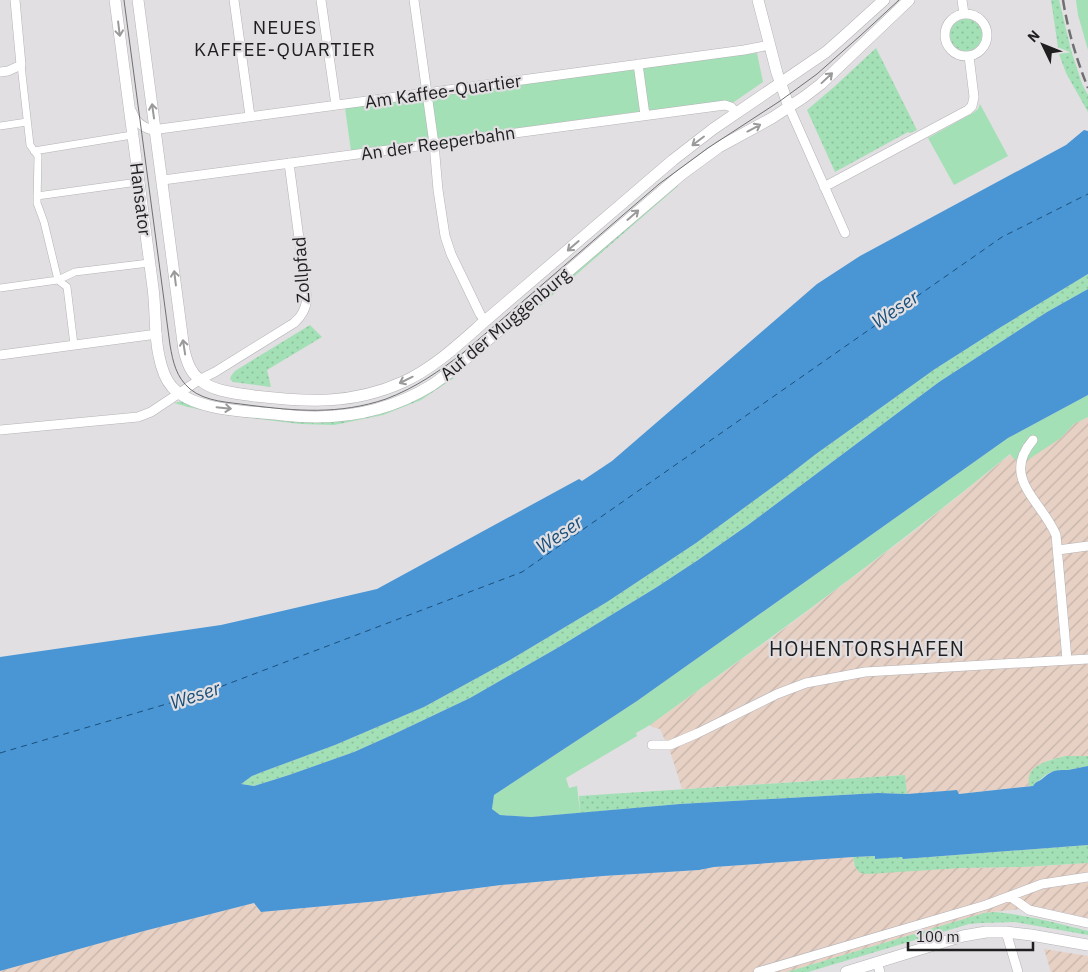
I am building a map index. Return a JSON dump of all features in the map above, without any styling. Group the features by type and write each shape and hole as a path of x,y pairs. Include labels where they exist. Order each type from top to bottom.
{"street":[{"path":"15,0 30,145 38,156 37,203 44,222 58,280 67,287 74,345"},
{"name":"Hansator","path":"115,0 153,289 159,355 168,381 179,392"},
{"name":"Hansator","path":"138,0 184,350 190,369 199,380"},
{"path":"234,0 250,116"},
{"path":"322,0 336,105"},
{"path":"414,0 445,236 451,254 480,314 486,322"},
{"path":"758,0 789,107 845,232"},
{"name":"Auf der Muggenburg","path":"199,380 213,388 234,393 278,399 316,401 352,398 370,394 416,375 486,322 673,160 731,117 826,52 884,0"},
{"name":"Auf der Muggenburg","path":"179,392 196,402 214,407 313,418 356,414 386,406 431,385 468,357 682,174 713,151 789,107 821,84 909,0"},
{"path":"962,0 964,14"},
{"path":"964,14 974,16 982,21 988,36 980,51 969,56 956,54 948,46 945,36 948,26 954,18 964,14"},
{"name":"Am Kaffee-Quartier","path":"156,130 770,45"},
{"path":"824,187 968,110 972,106 974,98 969,56"},
{"path":"638,64 645,115"},
{"path":"0,72 8,71 21,65"},
{"path":"129,105 138,123 156,130"},
{"name":"An der Reeperbahn","path":"163,180 714,106 724,105 731,107 731,117"},
{"path":"0,126 27,122"},
{"path":"34,151 132,135"},
{"name":"Zollpfad","path":"0,430 138,417 151,412 179,392 301,317 307,299 289,163"},
{"path":"37,196 138,182"},
{"path":"0,288 58,280 75,272 149,262"},
{"path":"0,355 157,334"},
{"path":"1032,440 1021,460 1021,477 1052,525 1056,535 1067,660"},
{"path":"1058,550 1088,546"},
{"path":"652,746 670,745 698,734 777,694 806,683 836,677 865,672 1088,659"},
{"path":"758,972 986,905 1042,884 1088,877"},
{"path":"1011,897 1029,910 1088,924"},
{"path":"846,972 879,967 963,936 986,932 1031,935 1088,945"},
{"path":"1006,932 1018,972"}],"shaded area":[{"path":"1088,417 1088,756 1065,756 1050,760 1030,774 1029,786 959,794 957,790 907,794 904,775 682,789 671,754 660,729 650,725 781,631 909,535 1011,454 1061,438 1074,424"},
{"path":"853,857 855,867 1022,867 1088,863 1088,918 1040,907 984,913 787,972 0,972 144,931 254,903 261,912 379,901 501,885"},
{"path":"1044,949 1088,956 1088,972 1051,972"}],"green space":[{"path":"1051,0 1059,0 1071,50 1082,84 1088,95 1088,112 1066,73 1059,54"},
{"path":"1076,0 1088,0 1088,50 1078,15"},
{"path":"966,19 977,24 982,35 977,46 966,51 955,46 950,35 955,24"},
{"path":"876,48 917,130 908,132 835,172 807,110"},
{"path":"757,53 763,82 731,104 636,112 351,151 345,108"},
{"path":"980,104 1008,156 954,185 928,138 973,113"},
{"path":"769,125 718,154 677,184 678,186 539,307 535,303 675,184 717,153"},
{"path":"1088,274 1088,289 1047,312 939,382 748,525 698,560 559,647 470,698 354,752 254,786 241,784 252,776 335,745 424,707 510,660 607,602 696,543 935,369"},
{"path":"310,325 322,337 267,370 271,387 233,382 230,379 235,371"},
{"path":"449,377 454,378 421,400 383,415 334,425 300,424 226,415 174,403 182,401 335,420"},
{"path":"1088,395 1088,417 1074,424 1061,438 1026,461 1014,459 1010,454 787,626 650,725 636,733 637,736 566,778 569,788 577,786 580,813 531,817 500,815 492,809 494,795 637,701 1008,438"},
{"path":"1065,756 1088,756 1088,766 1052,772 1033,786 1029,786 1029,775 1032,770 1045,762"},
{"path":"905,775 907,794 878,793 680,804 580,813 579,796"},
{"path":"1088,845 1088,863 1022,867 961,868 868,874 860,873 855,867 853,857 875,856 875,859 903,856 903,859"},
{"path":"995,912 1065,925 1088,931 1088,935 1015,922 969,924 808,972 787,972 984,913"}],"water":[{"name":"Weser","path":"1084,130 1088,131 1088,274 935,369 696,543 607,602 510,660 424,707 335,745 252,776 241,784 254,786 354,752 470,698 559,647 698,560 748,525 939,382 1047,312 1088,289 1088,395 1008,438 637,701 494,795 492,809 500,815 531,817 680,804 878,793 907,794 957,790 959,794 1033,786 1036,782 1054,771 1088,766 1088,845 903,859 902,857 875,859 875,856 714,867 699,870 501,885 379,901 261,912 254,903 0,971 0,657 221,625 377,589 579,479 582,481 612,461 817,284 860,256 1066,145"}],"ferry route":[{"path":"0,753 204,693 522,572 1002,237 1088,194"}],"tram line":[{"path":"124,0 170,345 178,374 190,389 203,397 225,402 300,410 351,408 386,399 397,395 446,366 659,184 708,148 780,101 817,74 899,0"}],"railway":[{"path":"1063,0 1067,23 1088,88"}],"district":[{"name":"NEUES KAFFEE-QUARTIER","path":"285,38"},
{"name":"HOHENTORSHAFEN","path":"867,648"}]}
